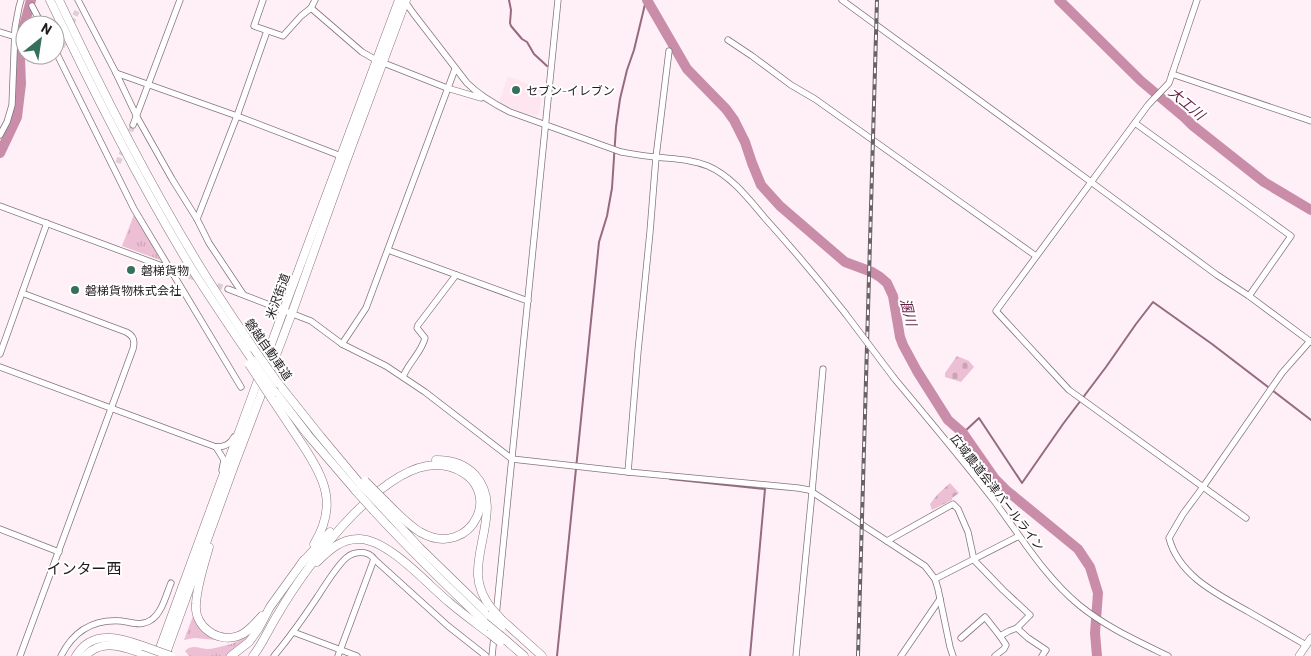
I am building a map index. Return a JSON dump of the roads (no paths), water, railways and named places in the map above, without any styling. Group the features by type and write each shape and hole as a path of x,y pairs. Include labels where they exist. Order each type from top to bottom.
{"highway":[{"name":"磐越自動車道","path":"50,0 88,80 133,166 191,267 273,395 308,434 420,548 491,612"},
{"name":"磐越自動車道","path":"59,0 112,109 154,189 196,261 278,383 360,486"},
{"name":"米沢街道","path":"157,656 341,156 403,0"},
{"name":"米沢街道","path":"165,656 292,313 379,62"},
{"path":"231,656 249,642 259,628 270,608 319,536 327,510 326,492 322,478 273,395"},
{"path":"301,564 331,530 376,488 399,471 415,463 430,460 447,460 470,470 484,492 487,508 479,557 478,576 482,594 491,612 532,653"},
{"path":"239,656 249,648 278,613 326,544 345,522 379,491 404,474 431,464 449,466 458,470 472,480 476,486 480,501 478,516 468,530 454,537 437,538 420,532 405,520 380,507 360,486"},
{"path":"226,490 197,593 196,610 199,620 212,634 222,638 230,638 245,632 270,608"},
{"name":"磐越自動車道","path":"380,507 419,559 490,630"},
{"path":"306,572 338,544 358,539 371,541 387,549 451,604 490,630 518,656"},
{"path":"253,656 260,647 278,613"},
{"path":"76,656 92,641 108,637 118,638 145,652"},
{"path":"501,639 542,656"},
{"path":"85,656 91,650 104,646 119,646 171,656"}],"main road":[{"path":"1299,656 1311,638"}],"street":[{"path":"18,15 21,0"},
{"path":"133,125 180,0"},
{"path":"263,0 254,26 283,36 311,8 316,0"},
{"path":"403,0 467,84 485,99"},
{"path":"492,656 558,0"},
{"path":"842,0 1310,342 1282,373 1256,408 1183,514 1169,538 1171,546 1190,574 1210,590 1306,645"},
{"path":"1197,0 1169,83 1148,105 996,311 1069,390 1246,518"},
{"path":"77,11 79,1"},
{"path":"79,1 136,117 197,219 209,243 243,294"},
{"path":"32,6 37,15"},
{"path":"311,8 362,52 379,62 447,88 485,99 510,112 546,125"},
{"path":"197,219 267,31"},
{"path":"0,32 15,37"},
{"path":"728,40 791,85 823,104 1036,256"},
{"path":"628,472 656,157 669,51"},
{"path":"0,135 7,122 12,105 15,54"},
{"path":"62,65 134,209 241,387"},
{"path":"342,344 366,308 455,68"},
{"path":"116,73 341,156"},
{"path":"1172,74 1311,121"},
{"path":"1135,124 1291,236 1249,296"},
{"name":"広域農道会津パールライン","path":"546,125 621,152 693,161 725,176 744,194 816,276 894,378 963,461 1051,576 1078,604 1090,613 1108,625 1168,656"},
{"path":"115,171 118,163"},
{"path":"0,206 180,273"},
{"path":"0,354 47,223"},
{"path":"388,250 528,301"},
{"path":"403,377 424,344 425,338 417,328 418,325 456,275"},
{"path":"228,289 311,321 342,344 386,366 438,400 512,459 798,488 811,492 925,566 935,579 953,656"},
{"path":"20,656 133,349 134,341 126,332 22,294"},
{"path":"0,368 216,447 222,447 230,443 246,404 251,399"},
{"path":"796,656 823,369"},
{"path":"216,447 224,460 220,482"},
{"path":"887,541 953,504 958,509 968,532 974,560 1030,616 1018,628 1000,636"},
{"path":"0,530 59,552"},
{"path":"935,579 1019,536"},
{"path":"274,656 346,558 365,552 372,555 374,559 448,626 486,656"},
{"path":"338,656 374,559"},
{"path":"61,656 72,639 88,626 108,621 142,624 149,622 156,616 171,583"},
{"path":"901,656 940,599"},
{"path":"961,638 985,617 1006,646 995,656"},
{"path":"1018,628 1028,638 1046,650 1042,656"},
{"path":"293,632 357,656"}],"waterway":[{"path":"0,153 17,117 21,84 20,59 24,26 31,0"},
{"path":"509,0 511,26 527,42 534,54 547,66"},
{"path":"557,656 599,242 607,216 612,188 620,99 646,0"},
{"name":"溷川","path":"647,0 687,69 726,109 734,120 745,142 761,185 780,206 845,262 872,272 887,283 893,296 903,345 948,420 963,433 995,479 1006,490 1078,549 1090,567 1098,593 1095,633 1097,656"},
{"name":"大工川","path":"1059,0 1141,81 1192,125 1264,182 1311,210"},
{"path":"963,433 979,418 1022,483 1153,302 1212,344 1311,420"},
{"path":"670,479 765,489 750,656"}],"tunnel":[{"path":"65,40 77,11"},
{"path":"118,163 133,125"},
{"path":"181,273 198,279"},
{"path":"209,283 228,289"}],"railway":[{"path":"858,656 877,0"}],"place":[{"name":"セブン-イレブン","path":"516,90"},
{"name":"磐梯貨物","path":"131,270"},
{"name":"磐梯貨物株式会社","path":"75,290"}],"district":[{"name":"インター西","path":"84,568"}]}
